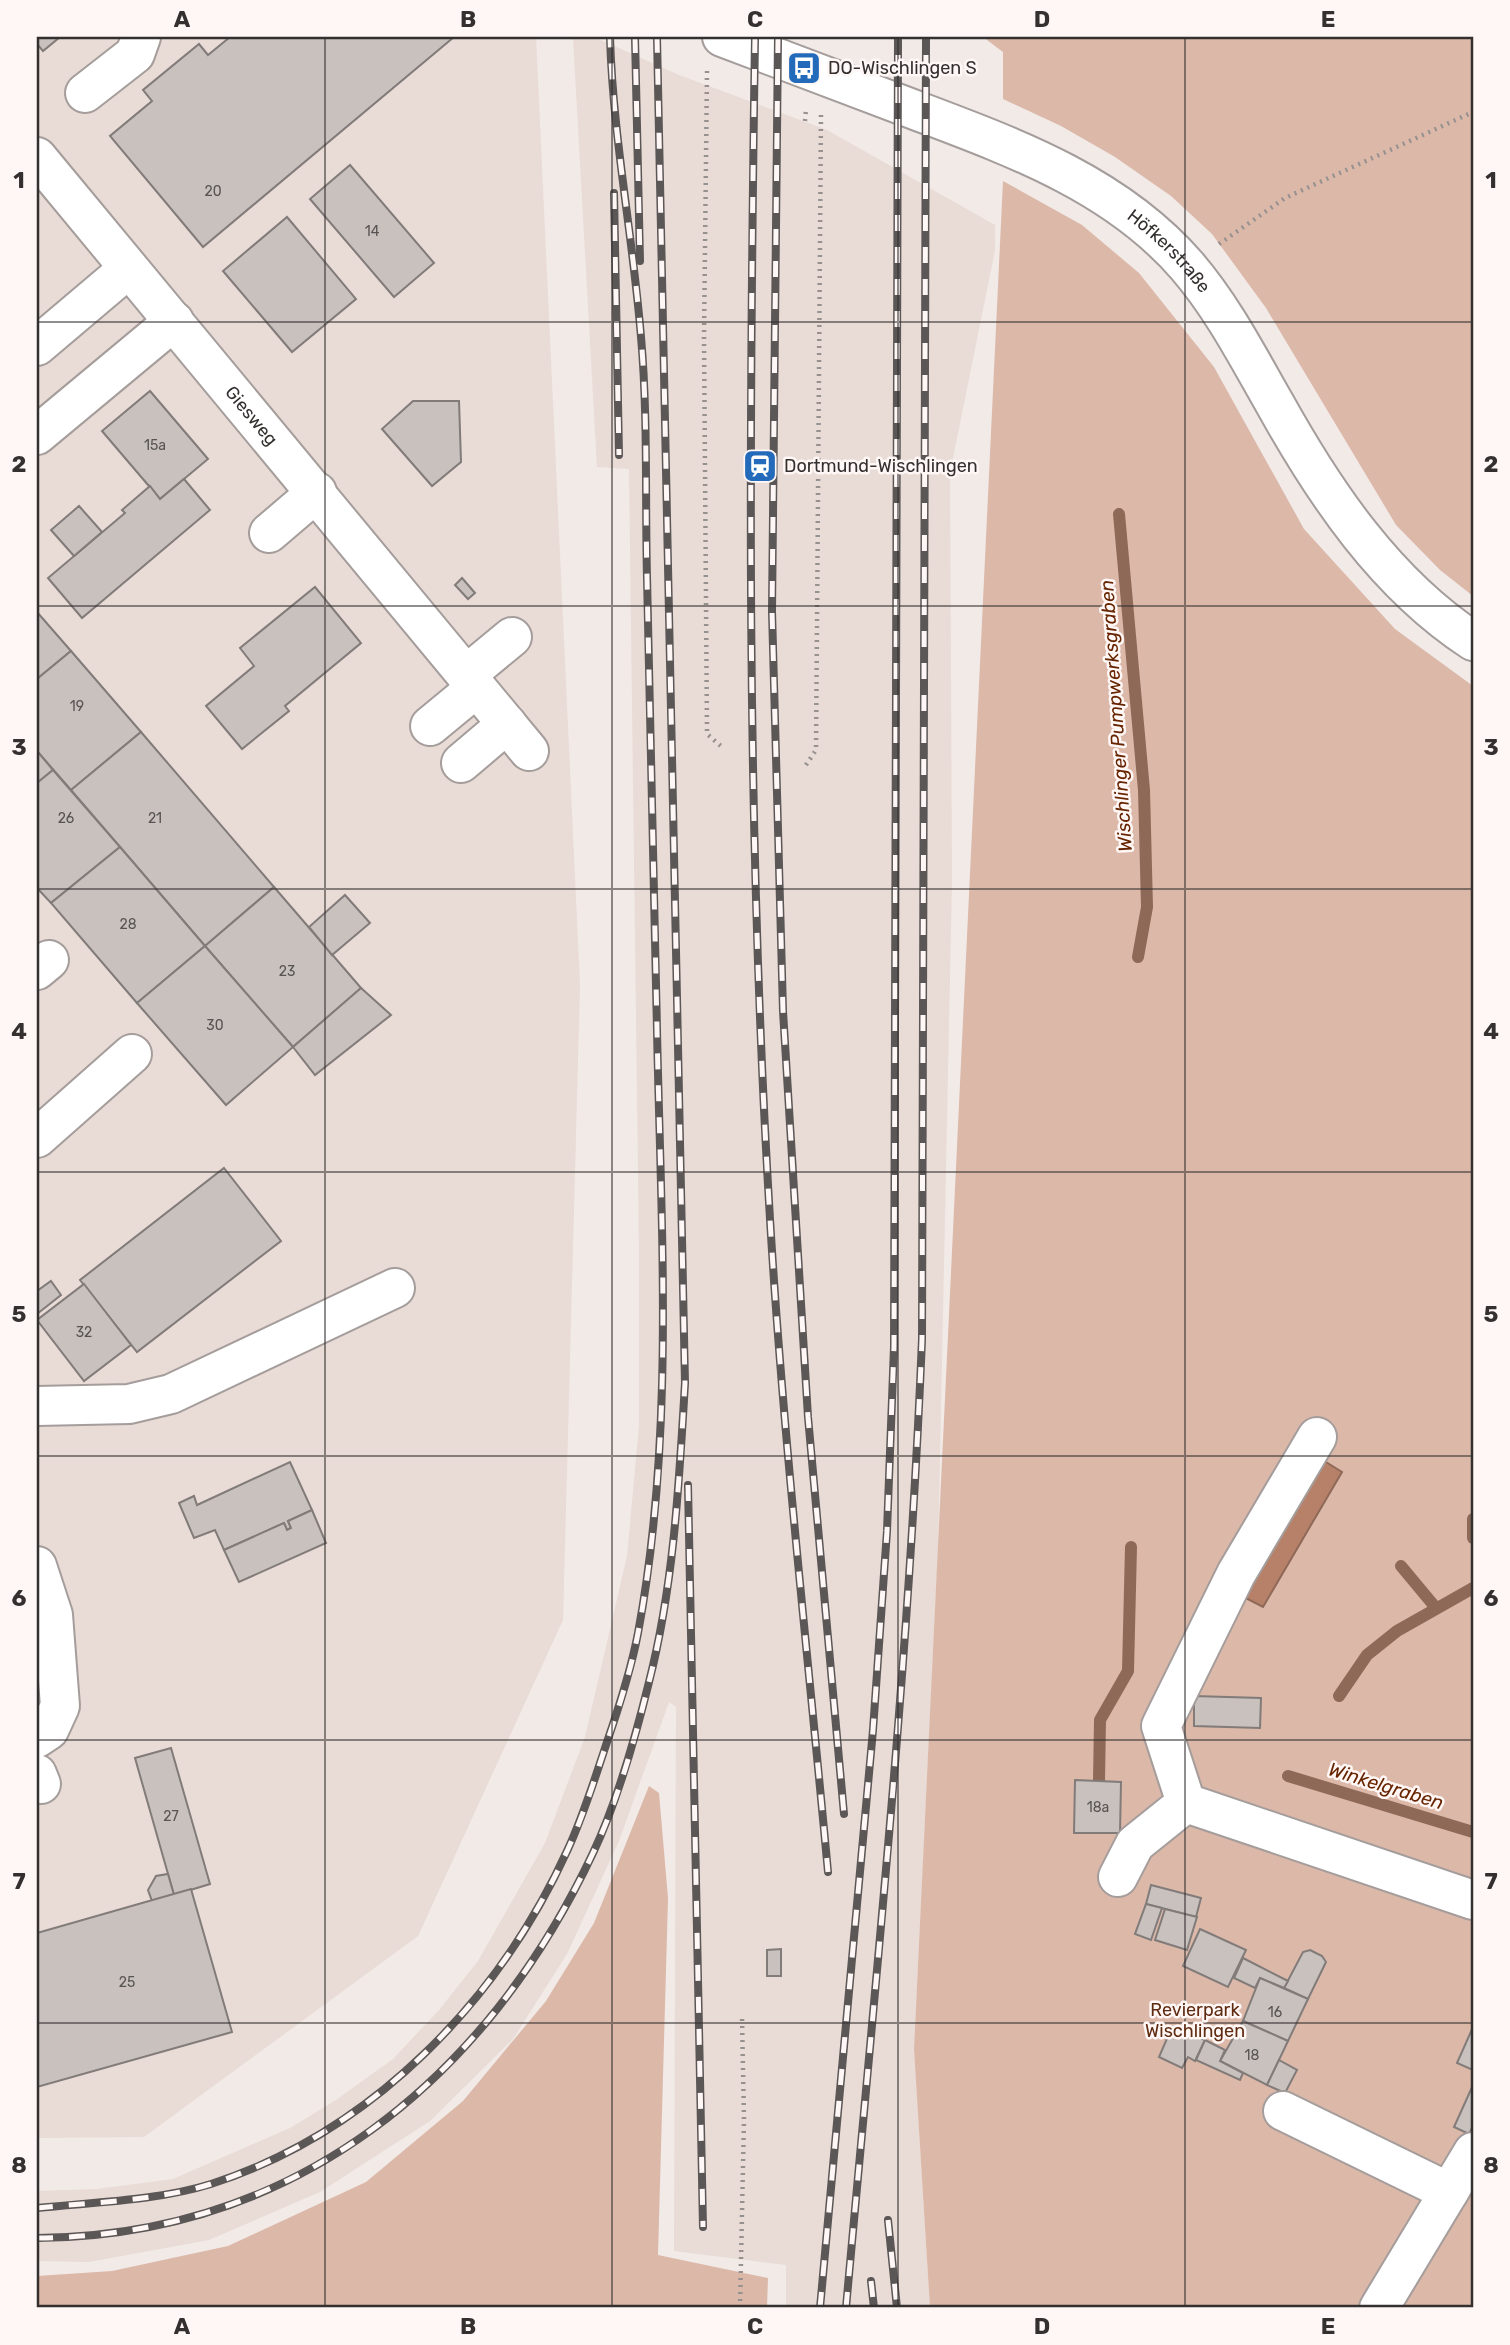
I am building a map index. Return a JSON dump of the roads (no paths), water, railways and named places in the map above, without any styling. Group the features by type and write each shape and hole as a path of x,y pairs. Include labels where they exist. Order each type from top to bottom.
{"street":[{"path":"85,93 135,54 141,37"},
{"name":"Höfkerstraße","path":"714,53 1005,144 1078,179 1115,203 1186,266 1232,327 1276,407 1365,543 1421,601 1473,641"},
{"name":"Giesweg","path":"37,157 518,738 461,763"},
{"path":"37,346 128,269"},
{"path":"37,435 174,321"},
{"path":"269,533 317,492"},
{"path":"430,726 512,637"},
{"path":"37,1138 132,1054"},
{"path":"37,1406 129,1404 171,1394 395,1288"},
{"path":"1186,1803 1161,1726 1236,1574 1318,1437"},
{"path":"37,1566 53,1615 60,1706 49,1730 37,1738"},
{"path":"1118,1877 1135,1844 1186,1803"},
{"path":"1186,1803 1473,1900"},
{"path":"1283,2111 1450,2192"},
{"path":"1379,2308 1473,2152"}],"waterway":[{"name":"Wischlinger Pumpwerksgraben","path":"1119,514 1144,790 1147,907 1138,957"},
{"path":"1473,1519 1473,1538"},
{"name":"Wischlinger Pumpwerksgraben","path":"1099,1781 1100,1720 1128,1671 1131,1547"},
{"path":"1401,1566 1436,1608"},
{"path":"1339,1696 1367,1655 1397,1631 1473,1588"},
{"name":"Winkelgraben","path":"1288,1776 1473,1832"}],"railway":[{"path":"37,2208 125,2200 190,2190 270,2161 325,2131 377,2095 424,2054 467,2008 506,1958 539,1905 579,1823 628,1675 650,1558 657,1483 663,1256 645,397 637,300 615,112 610,37"},
{"path":"635,37 640,261"},
{"path":"37,2238 131,2230 218,2209 298,2175 372,2130 438,2074 497,2009 549,1935 602,1833 632,1747 657,1645 670,1571 685,1383 657,37"},
{"path":"755,37 751,628 762,1071 782,1382 828,1872"},
{"path":"778,37 772,611 783,1011 808,1417 844,1814"},
{"path":"820,2308 873,1730 887,1531 894,1347 898,37"},
{"path":"846,2308 900,1703 922,1339 926,37"},
{"path":"614,193 619,455"},
{"path":"688,1485 703,2227"},
{"path":"888,2220 897,2308"},
{"path":"871,2281 874,2308"}],"place":[{"name":"DO-Wischlingen S","path":"804,68"},
{"name":"Dortmund-Wischlingen","path":"760,466"}],"park label":[{"name":"Revierpark Wischlingen","path":"1195,2020"}]}
